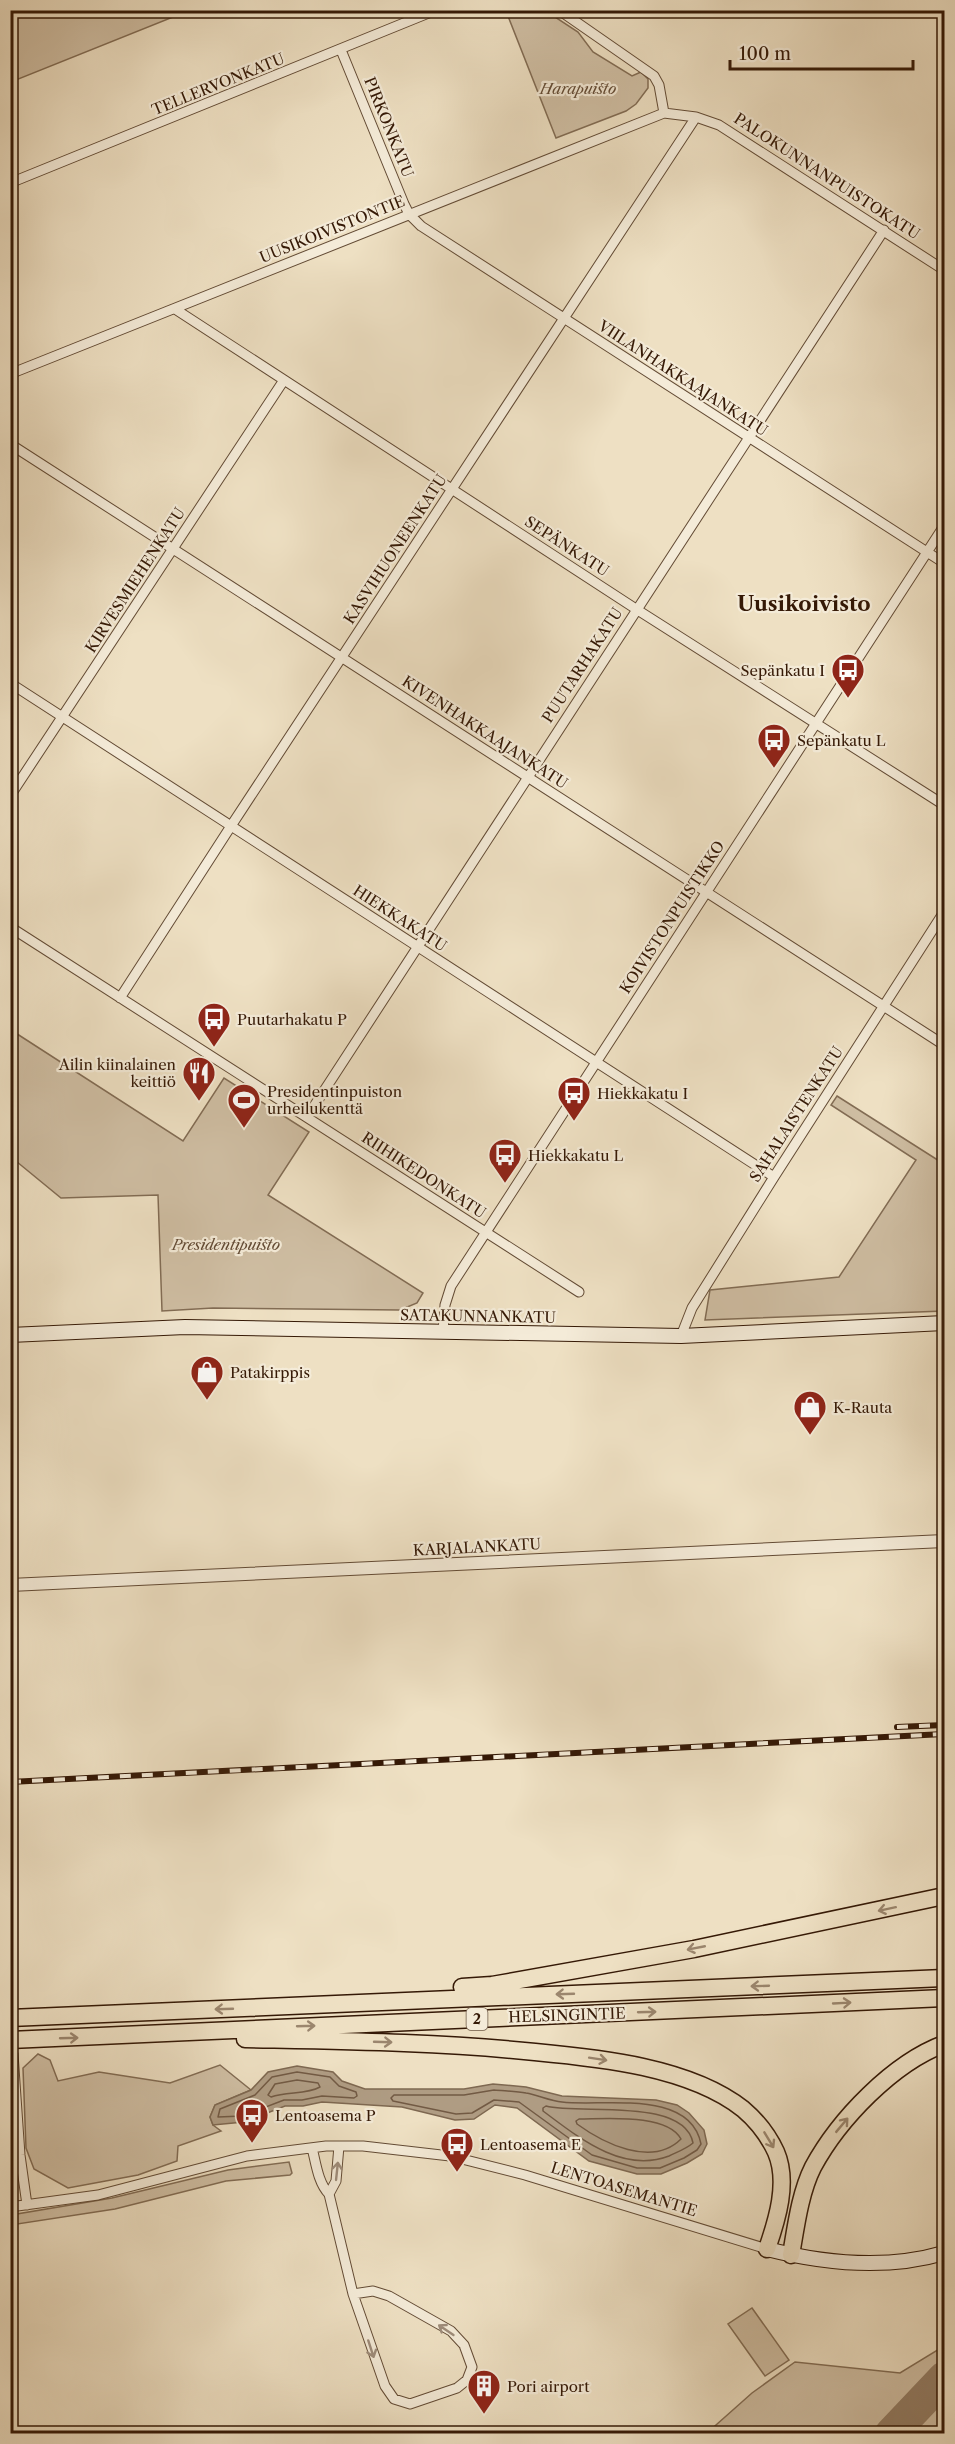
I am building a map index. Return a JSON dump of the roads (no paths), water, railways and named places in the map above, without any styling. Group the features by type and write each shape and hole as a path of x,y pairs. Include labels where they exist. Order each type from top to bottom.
{"highway":[{"path":"366,2001 431,1989 492,1985 573,1971 694,1949 945,1896"},
{"name":"HELSINGINTIE","path":"10,2018 945,1978"},
{"name":"HELSINGINTIE","path":"12,2047 115,2036 945,1998"},
{"path":"115,2036 465,2045 630,2064 673,2076 704,2087 742,2109 769,2139 777,2154 781,2194 776,2222 767,2249"},
{"path":"791,2255 802,2199 813,2168 834,2134 858,2106 884,2082 911,2061 945,2044"}],"main road":[{"name":"SATAKUNNANKATU","path":"10,1335 185,1327 681,1336 945,1323"},
{"name":"LENTOASEMANTIE","path":"767,2249 845,2264 891,2263 945,2253"}],"street":[{"name":"TELLERVONKATU","path":"10,183 436,10"},
{"path":"559,10 654,76 661,93 664,113"},
{"name":"PIRKONKATU","path":"341,50 409,214"},
{"name":"PALOKUNNANPUISTOKATU","path":"664,113 696,117 719,125 945,270"},
{"name":"UUSIKOIVISTONTIE","path":"10,374 664,113"},
{"name":"KASVIHUONEENKATU","path":"120,998 696,117"},
{"name":"VIILANHAKKAAJANKATU","path":"409,214 421,226 564,320 945,563"},
{"name":"PUUTARHAKATU","path":"307,1117 884,230"},
{"name":"SEPÄNKATU","path":"175,309 636,609 945,805"},
{"name":"KIRVESMIEHENKATU","path":"10,796 284,380"},
{"name":"KIVENHAKKAAJANKATU","path":"10,444 945,1045"},
{"name":"KOIVISTONPUISTIKKO","path":"443,1332 445,1305 451,1286 945,526"},
{"name":"HIEKKAKATU","path":"10,683 774,1177"},
{"name":"SAHALAISTENKATU","path":"681,1336 692,1308 945,912"},
{"name":"RIIHIKEDONKATU","path":"10,927 579,1292"},
{"name":"KARJALANKATU","path":"10,1585 945,1541"},
{"path":"12,2047 20,2155 27,2205"},
{"path":"329,2194 336,2181 339,2146"},
{"name":"LENTOASEMANTIE","path":"10,2207 98,2195 247,2156 339,2146 450,2156 525,2175 767,2249"},
{"path":"312,2148 319,2177 329,2194 352,2294 376,2368 385,2386 394,2399 410,2404 457,2388 467,2380 472,2367 464,2344 451,2331 389,2296 373,2291 352,2294"}],"water":[{"path":"297,2066 333,2072 342,2081 365,2089 464,2089 493,2084 526,2087 562,2096 656,2100 677,2105 689,2113 704,2130 707,2144 702,2154 687,2163 661,2174 637,2174 589,2161 517,2108 495,2105 474,2119 455,2120 402,2107 322,2102 303,2106 285,2106 244,2122 213,2125 210,2117 215,2105 251,2090 268,2072"}],"tunnel":[{"path":"10,2026 13,2054"}],"railway":[{"path":"897,1727 944,1725"},
{"path":"10,1782 944,1734"}],"place":[{"name":"Sepänkatu I","path":"848,699"},
{"name":"Sepänkatu L","path":"774,769"},
{"name":"Puutarhakatu P","path":"214,1048"},
{"name":"Ailin kiinalainen keittiö","path":"199,1102"},
{"name":"Hiekkakatu I","path":"574,1122"},
{"name":"Presidentinpuiston urheilukenttä","path":"244,1129"},
{"name":"Hiekkakatu L","path":"505,1184"},
{"name":"Patakirppis","path":"207,1401"},
{"name":"K-Rauta","path":"810,1436"},
{"name":"Lentoasema P","path":"252,2144"},
{"name":"Lentoasema E","path":"457,2173"},
{"name":"Pori airport","path":"484,2415"}],"district":[{"name":"Uusikoivisto","path":"804,603"}],"park label":[{"name":"Harapuisto","path":"578,88"},
{"name":"Presidentipuisto","path":"226,1244"}]}
